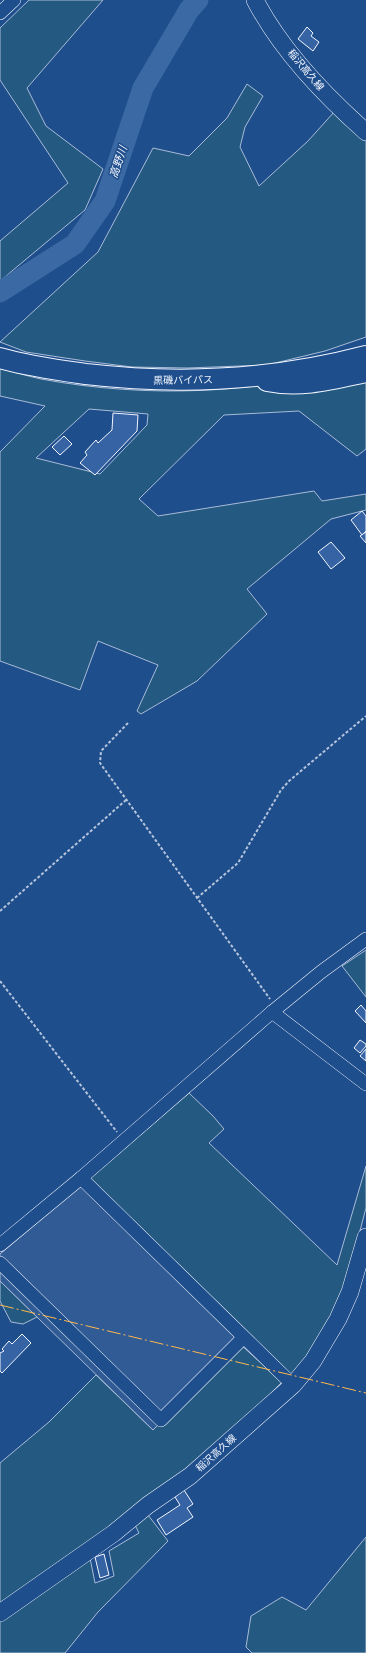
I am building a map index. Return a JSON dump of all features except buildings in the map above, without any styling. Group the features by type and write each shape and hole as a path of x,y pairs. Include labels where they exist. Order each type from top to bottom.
{"highway":[{"path":"266,375 366,342"},
{"name":"黒磯バイパス","path":"0,358 76,373 145,380 189,380 266,375 347,361 366,356"},
{"path":"245,377 276,383 296,384 325,381 366,372"}],"main road":[{"name":"稲沢高久線","path":"255,0 277,35 310,78 342,111 366,132"},
{"name":"稲沢高久線","path":"0,1612 114,1533 148,1505 190,1476 293,1385 313,1361 338,1319 350,1292 366,1237"}],"street":[{"path":"0,13 14,0"},
{"path":"0,1245 81,1178 274,1010 343,955 366,939"},
{"path":"274,1010 366,1084"},
{"path":"81,1178 243,1338 293,1385"},
{"path":"0,1263 161,1420 243,1338"}],"path":[{"path":"197,898 238,863 281,790 289,781 366,716"},
{"path":"128,723 101,751 99,758 100,763 197,898 274,1010"},
{"path":"0,910 126,800"},
{"path":"0,981 124,1141"}],"shaded area":[{"path":"29,0 103,0 27,88 46,126 103,169 85,210 0,281 0,241 68,183 0,80 0,28"},
{"path":"247,84 263,96 245,127 240,147 259,186 308,141 335,111 366,138 366,337 325,351 267,365 187,368 132,367 85,361 26,352 0,342 98,252 153,148 189,156 227,118"},
{"path":"366,364 366,449 357,456 299,411 224,415 139,499 158,516 314,491 322,501 366,494 366,510 331,519 247,589 267,614 197,681 141,714 137,711 158,665 98,641 80,690 0,661 0,452 45,406 0,396 0,368 41,379 82,385 164,391 246,387 286,382","holes":["89,409 148,414 147,425 100,474 36,458"]},
{"path":"366,950 366,997 342,966"},
{"path":"189,1093 224,1129 209,1143 337,1265 366,1166 366,1208 347,1280 320,1341 292,1375 90,1178"},
{"path":"90,1178 249,1335 153,1430 0,1281 0,1254"},
{"path":"0,1281 37,1317 23,1324 11,1322 0,1301"},
{"path":"240,1344 282,1382 246,1419 194,1465 0,1608 0,1463 49,1422 96,1375 153,1430"},
{"path":"148,1515 168,1541 98,1612 65,1653 0,1653 0,1620 90,1558 95,1583 114,1576 109,1551 139,1533 135,1525"},
{"path":"366,1537 366,1653 252,1653 246,1647 251,1616 282,1597 306,1610"}],"waterway":[{"name":"高野川","path":"0,292 75,244 105,201 143,88 189,10 198,0"}],"power":[{"path":"0,1305 366,1393"}]}
